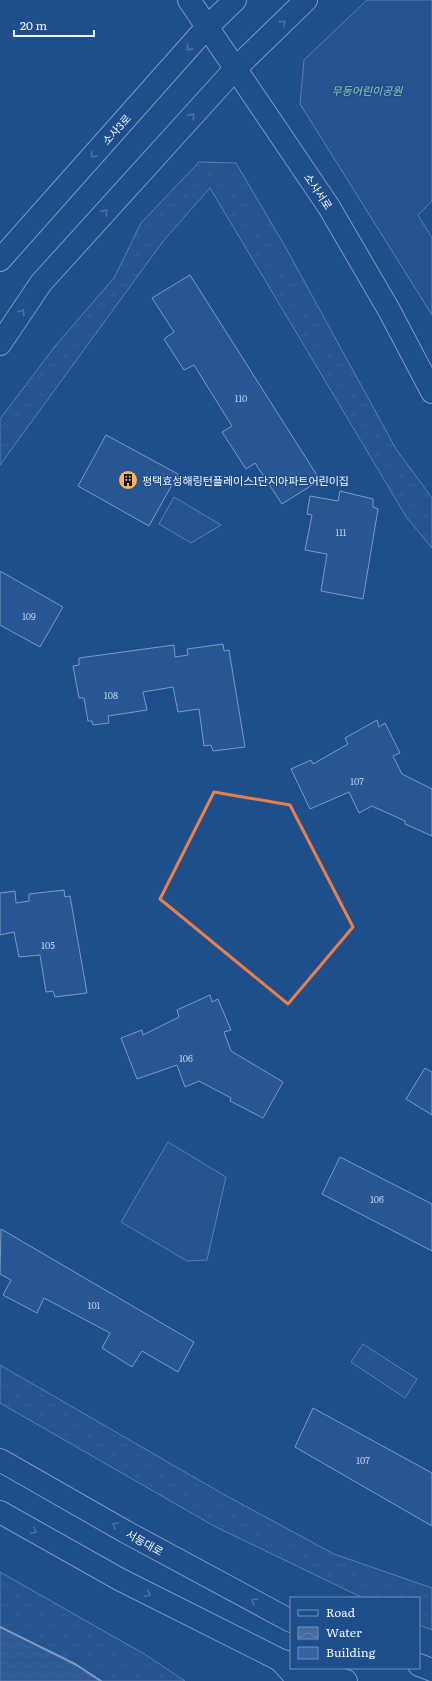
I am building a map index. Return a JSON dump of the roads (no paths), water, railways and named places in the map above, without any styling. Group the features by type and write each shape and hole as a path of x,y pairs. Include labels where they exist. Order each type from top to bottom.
{"street":[{"name":"소사서로","path":"189,0 329,207 389,310 432,392"},
{"name":"소사3로","path":"0,260 207,27 235,0"},
{"path":"0,344 41,283 236,68 306,0"},
{"name":"서동대로","path":"0,1460 126,1532 290,1622"},
{"path":"0,1512 119,1579 285,1662"},
{"path":"420,1666 432,1670"},
{"path":"290,1669 299,1681"},
{"path":"308,1669 335,1677"}],"water":[{"path":"0,1627 75,1664 101,1681 0,1681"}],"place":[{"name":"평택효성해링턴플레이스1단지아파트어린이집","path":"128,480"}],"park label":[{"name":"무동어린이공원","path":"367,90"}]}
